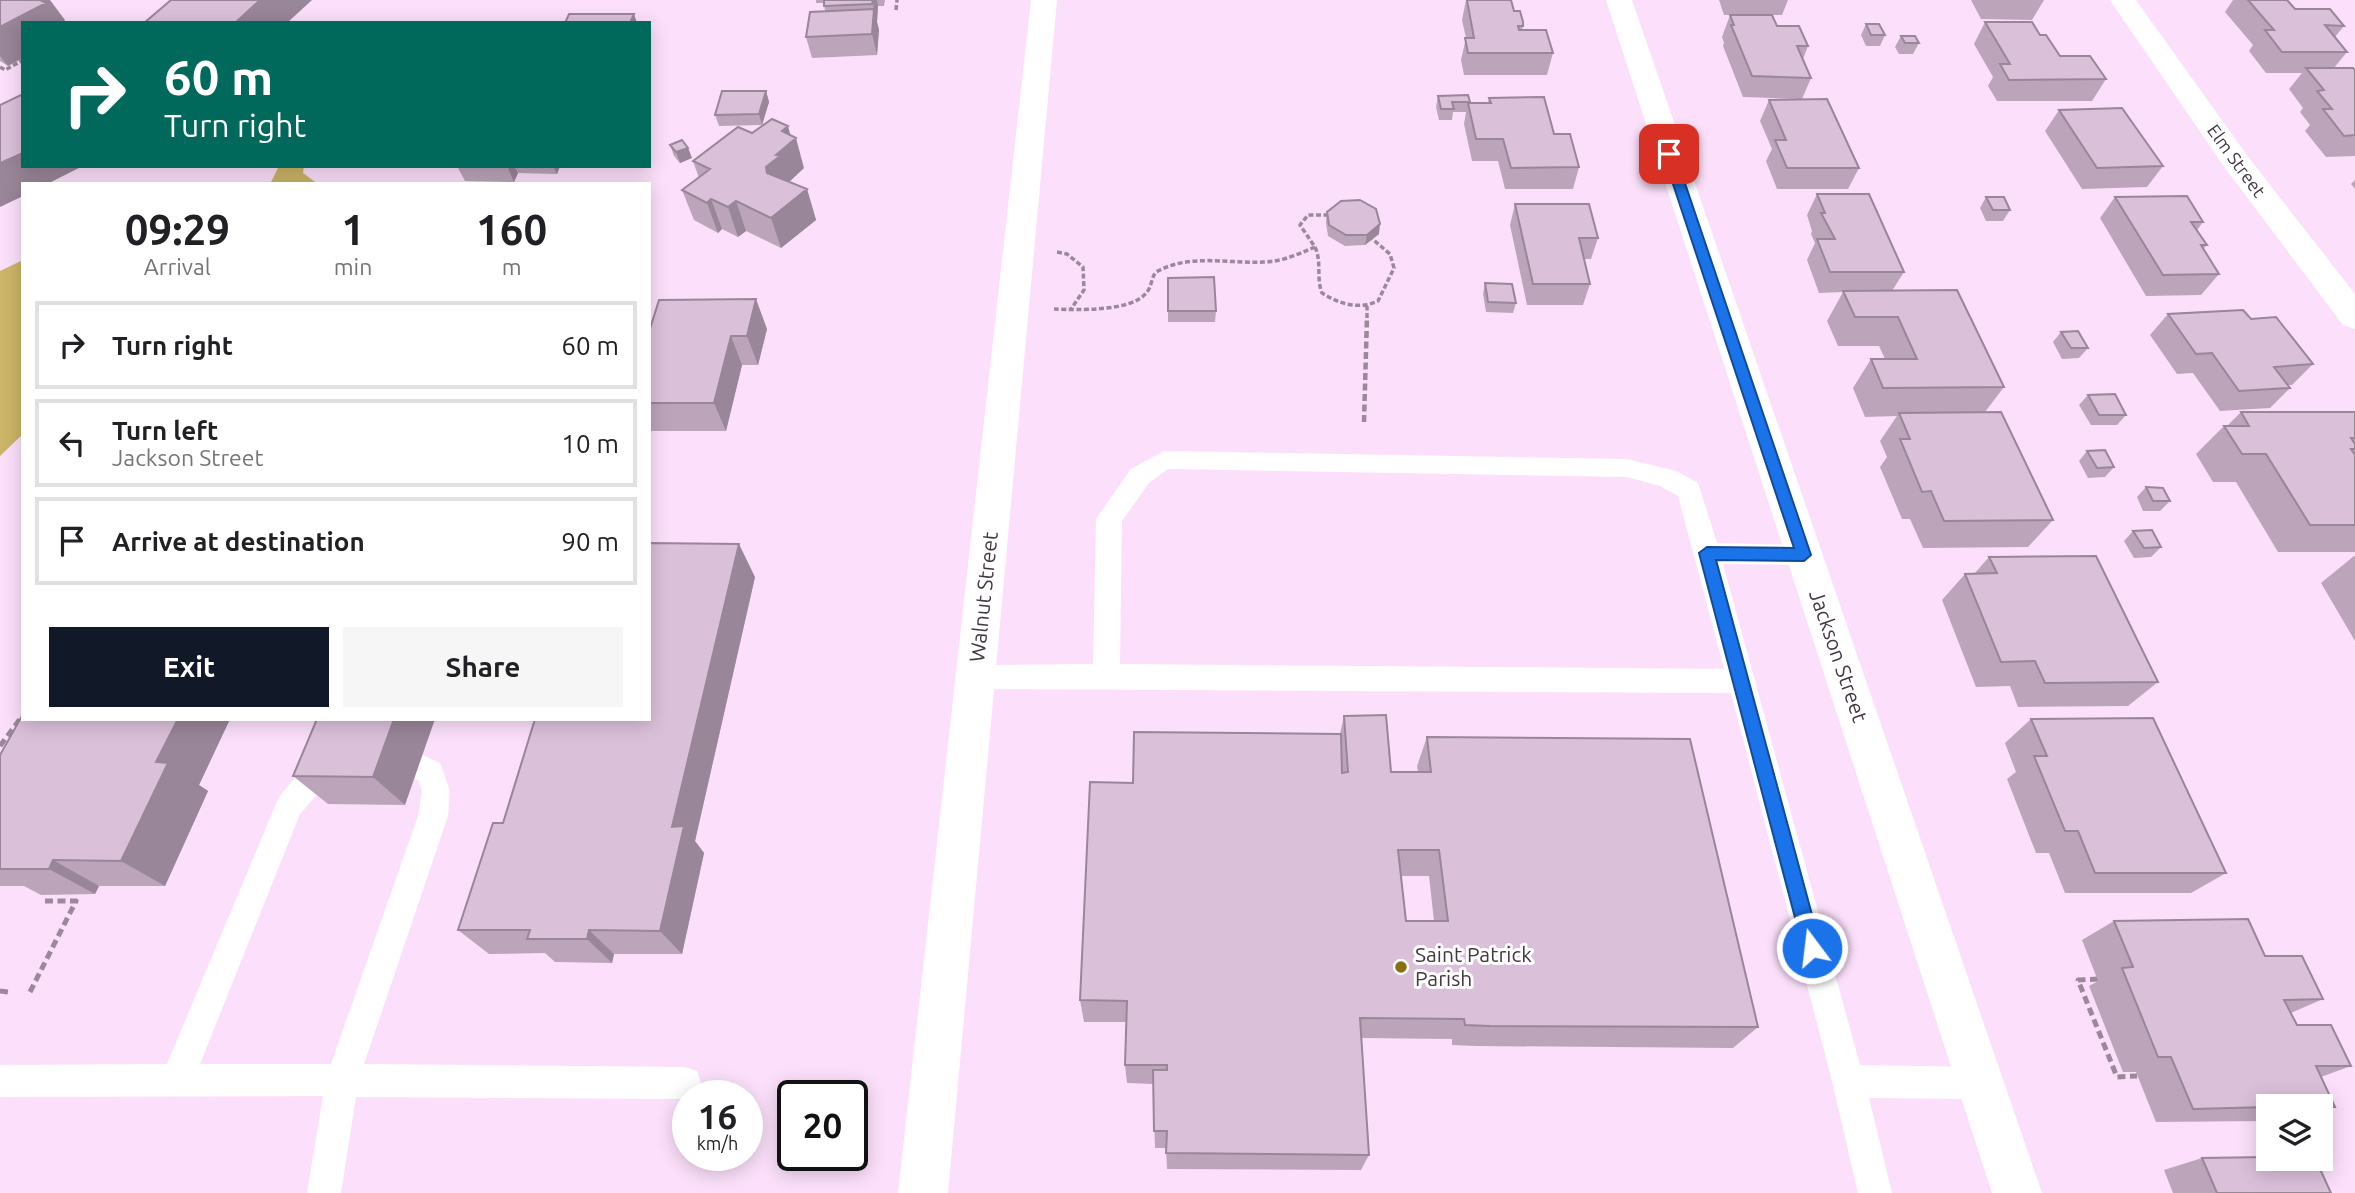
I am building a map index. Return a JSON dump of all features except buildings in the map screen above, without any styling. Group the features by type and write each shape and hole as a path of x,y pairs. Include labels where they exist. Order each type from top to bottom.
{"street":[{"name":"Walnut Street","path":"923,1193 1044,0"},
{"name":"Jackson Street","path":"1619,0 2017,1193"},
{"name":"Elm Street","path":"2123,0 2186,93 2306,257 2355,317"}],"lane":[{"path":"1106,676 1109,519 1140,476 1164,460 1628,468 1667,478 1689,490 1875,1193"},
{"path":"1707,553 1804,555"},
{"path":"976,677 1741,681"},
{"path":"177,1080 289,806 306,783 319,772 345,764"},
{"path":"324,1193 342,1080 433,816 436,791 429,772 418,766"},
{"path":"0,1081 672,1083"},
{"path":"1847,1081 1980,1083"}],"path":[{"path":"896,10 897,0"},
{"path":"0,67 5,70 21,61"},
{"path":"1336,219 1321,213 1308,215 1301,230 1320,258 1317,280 1322,293 1339,302 1367,306 1378,301 1394,268 1390,254 1371,234 1364,240"},
{"path":"1041,309 1100,309 1143,296 1155,272 1181,264 1234,259 1268,262 1314,247"},
{"path":"1052,251 1067,254 1083,267 1087,283 1082,298 1070,310"},
{"path":"1364,422 1367,306"},
{"path":"0,746 21,718"},
{"path":"30,992 76,901 42,901"},
{"path":"2098,979 2078,980 2096,1030 2117,1077 2137,1076"},
{"path":"0,991 8,992"}],"shaded area":[{"path":"278,168 304,168 303,173 315,182 271,182"},
{"path":"21,261 21,436 0,456 0,271"}],"place":[{"name":"Saint Patrick Parish","path":"1401,967"}],"route":[{"path":"1669,154 1804,555 1707,553 1812,948"}]}
